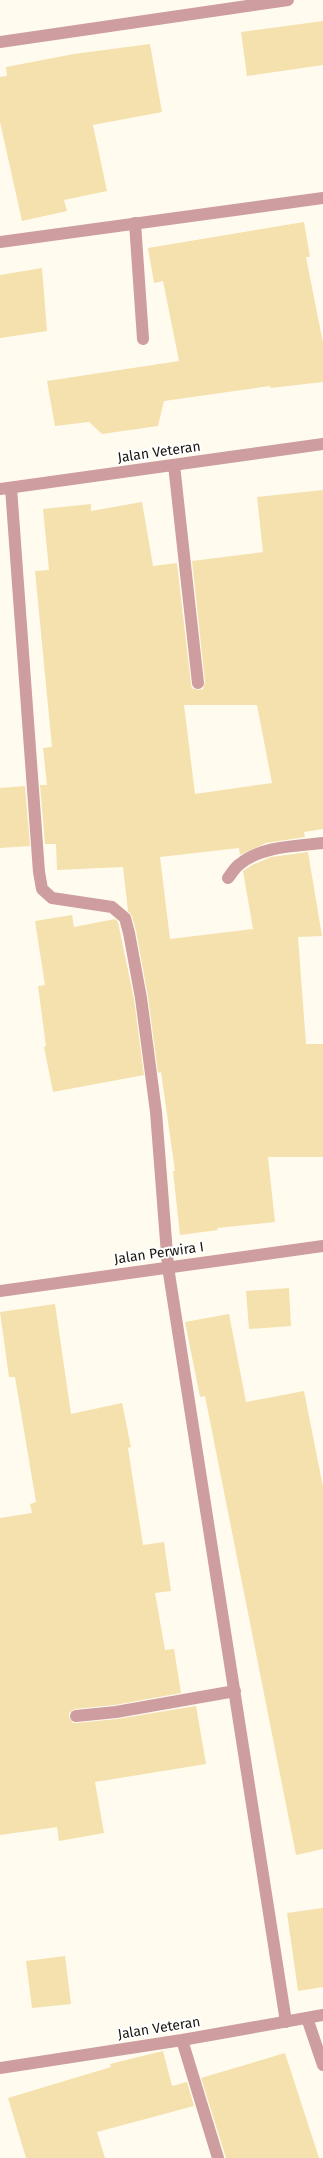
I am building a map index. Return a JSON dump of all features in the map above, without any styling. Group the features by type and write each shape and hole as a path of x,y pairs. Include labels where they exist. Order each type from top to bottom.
{"street":[{"path":"0,42 288,0"},
{"path":"0,242 323,198"},
{"path":"136,224 143,339"},
{"name":"Jalan Veteran","path":"6,488 323,444"},
{"path":"174,465 198,683"},
{"path":"6,488 38,864 42,889 52,898 112,907 125,918 141,998 156,1112 168,1267 286,2022"},
{"path":"228,878 238,865 249,857 274,850 323,843"},
{"name":"Jalan Perwira I","path":"0,1291 323,1246"},
{"path":"76,1716 116,1712 235,1691"},
{"name":"Jalan Veteran","path":"0,2068 182,2040 323,2015"},
{"path":"308,2018 323,2065"},
{"path":"182,2040 218,2158"}],"building":[{"path":"323,21 323,65 247,76 241,32"},
{"path":"150,44 162,112 93,125 107,191 64,200 67,211 22,221 0,122 0,77 7,76 6,67 74,54"},
{"path":"304,222 310,257 306,257 323,343 323,382 270,388 270,386 164,401 158,426 102,434 89,422 55,426 47,381 179,361 163,281 154,283 148,248"},
{"path":"42,268 47,331 0,338 0,275"},
{"path":"323,490 323,829 304,832 305,837 266,843 240,855 239,848 160,857 170,939 253,929 243,871 252,865 271,857 308,852 322,936 298,937 306,1044 323,1044 323,1157 268,1157 275,1222 217,1228 218,1230 180,1235 173,1171 175,1171 161,1072 158,1073 148,997 136,931 132,916 128,911 123,867 57,870 56,844 45,844 40,785 47,785 43,748 52,747 35,571 49,570 43,509 91,504 91,511 142,502 153,566 177,563 191,684 192,688 198,690 203,689 205,682 192,561 263,552 257,497","holes":["184,705 257,705 272,783 195,794"]},
{"path":"25,786 30,846 0,848 0,788"},
{"path":"72,915 74,927 115,919 118,922 134,999 144,1075 53,1092 44,1047 46,1046 38,986 45,985 35,921"},
{"path":"289,1288 291,1326 249,1329 246,1291"},
{"path":"55,1304 71,1414 122,1403 131,1447 128,1448 143,1545 164,1542 171,1591 155,1593 165,1650 174,1649 181,1693 115,1705 75,1709 69,1713 69,1717 73,1723 77,1723 117,1719 196,1706 206,1764 95,1782 104,1833 59,1841 57,1827 0,1835 0,1518 32,1513 30,1504 36,1502 15,1377 9,1377 0,1312"},
{"path":"229,1314 246,1402 304,1391 323,1487 323,1849 296,1855 205,1396 200,1397 185,1322"},
{"path":"323,1908 323,1987 298,1991 287,1913"},
{"path":"65,1956 71,2004 32,2008 26,1961"},
{"path":"163,2051 172,2086 187,2082 194,2106 97,2132 105,2158 26,2158 8,2098 111,2067 110,2064"},
{"path":"285,2053 319,2158 226,2158 201,2078"}]}
